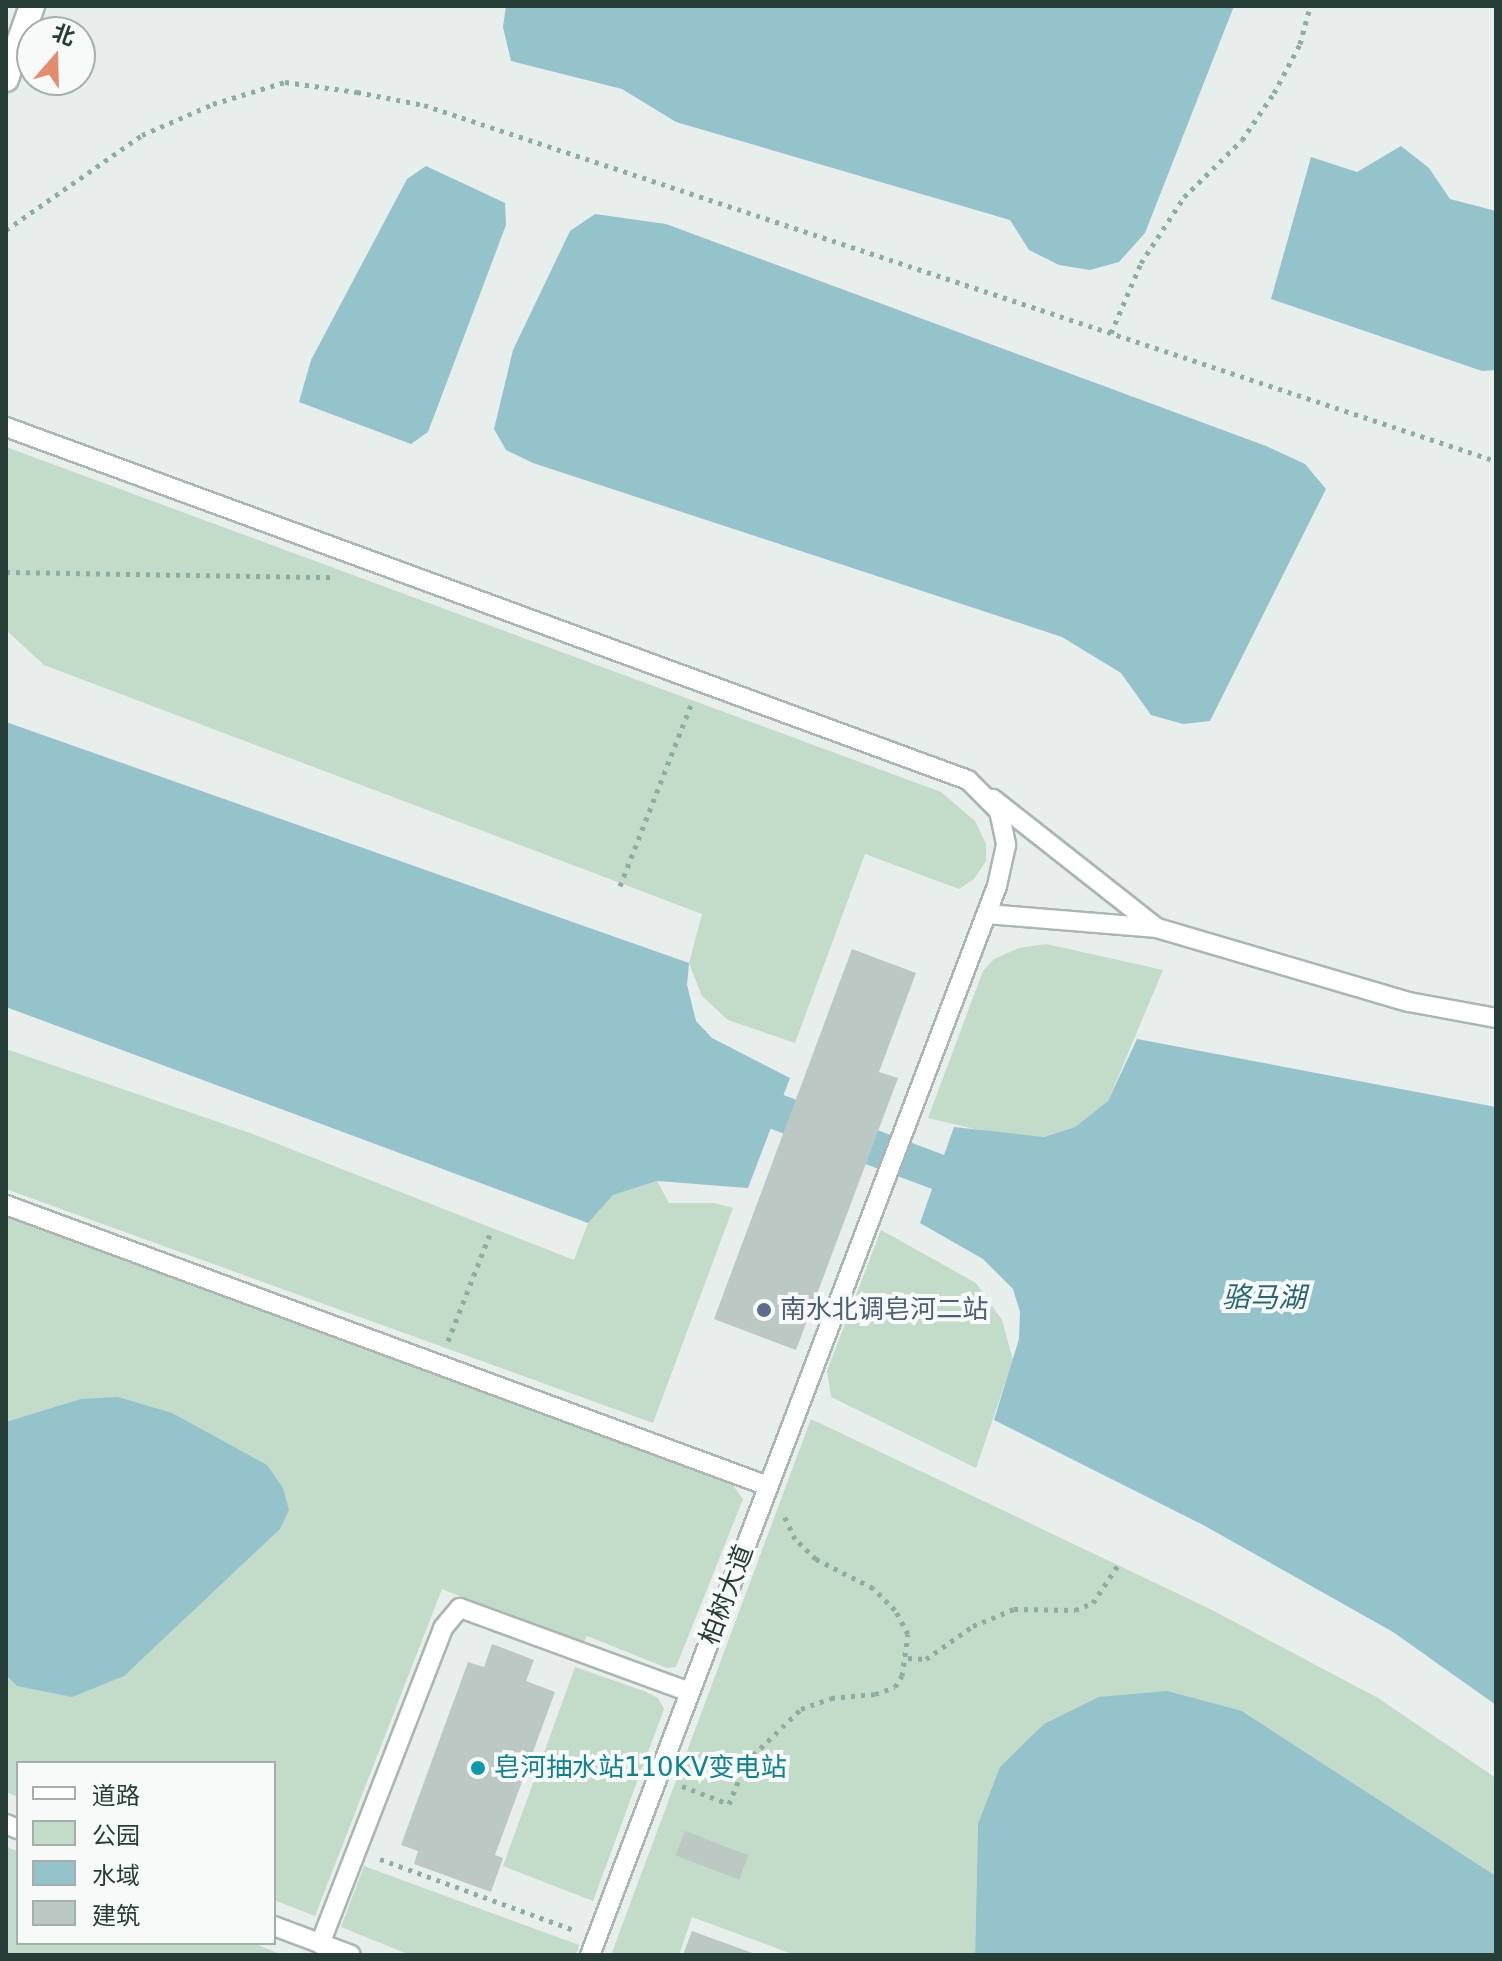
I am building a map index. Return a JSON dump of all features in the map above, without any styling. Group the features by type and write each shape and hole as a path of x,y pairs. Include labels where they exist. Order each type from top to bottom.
{"street":[{"path":"6,79 32,6"}],"lane":[{"path":"6,427 968,780 1157,928"},
{"name":"柏树大道","path":"593,1946 987,914 1006,845 999,811 968,780"},
{"path":"987,914 1157,928 1409,1002 1496,1018"},
{"path":"6,1205 768,1486"},
{"path":"320,1944 443,1628 460,1608 690,1692"},
{"path":"276,1927 351,1955"}],"path":[{"path":"1111,333 1141,263 1184,197 1242,140 1274,93 1300,44 1310,6"},
{"path":"6,230 142,135 213,104 285,82 424,105 1496,461"},
{"path":"6,572 339,577"},
{"path":"620,886 699,681"},
{"path":"439,1364 491,1231"},
{"path":"658,1777 729,1804 746,1762 801,1709 895,1687 908,1658 908,1634 895,1610 873,1588 827,1566 795,1539 768,1486"},
{"path":"908,1658 926,1659 973,1626 1014,1609 1075,1610 1093,1603 1120,1562"},
{"path":"357,1850 593,1946"}],"green space":[{"path":"6,447 941,792 975,821 986,844 986,861 974,879 959,889 865,854 795,1043 728,1020 702,996 689,963 702,914 44,665 6,630"},
{"path":"1046,944 1163,970 1108,1101 1075,1127 1044,1137 996,1134 928,1118 983,971 994,959 1019,948"},
{"path":"6,1049 253,1134 574,1260 588,1223 613,1195 657,1181 669,1203 714,1203 733,1208 653,1423 6,1189"},
{"path":"6,1212 728,1479 743,1499 676,1667 667,1668 587,1636 583,1644 442,1589 315,1916 276,1901 276,1761 16,1761 16,1796 6,1792"},
{"path":"881,1230 976,1283 1002,1320 1013,1360 976,1468 831,1397 827,1371"},
{"path":"811,1419 1210,1609 1378,1698 1496,1778 1496,1876 1242,1711 978,1824 975,1955 795,1955 692,1917 679,1955 611,1955"},
{"path":"575,1667 644,1691 658,1698 664,1709 593,1901 503,1866"},
{"path":"6,1847 16,1850 16,1945 258,1945 283,1955 6,1955"},
{"path":"364,1866 579,1945 576,1955 410,1955 341,1927"}],"water":[{"path":"506,6 1234,6 1145,233 1119,262 1090,270 1059,265 1029,250 1010,220 676,122 622,89 511,61 503,27"},
{"path":"1401,146 1429,168 1450,199 1496,211 1496,370 1482,371 1271,299 1311,157 1357,172"},
{"path":"426,166 505,203 506,225 428,432 411,444 299,402 311,360 407,179"},
{"path":"595,214 666,224 1266,446 1305,464 1326,489 1210,721 1183,724 1151,715 1121,673 1062,637 533,463 506,450 494,429 513,350 570,231"},
{"path":"6,722 689,963 687,985 696,1021 712,1038 790,1078 748,1188 657,1181 613,1195 588,1223 6,1007"},
{"name":"骆马湖","path":"1137,1039 1496,1107 1496,1705 1393,1632 1205,1526 994,1420 1019,1339 1020,1312 1013,1289 983,1259 920,1223 954,1127 1044,1137 1075,1127 1108,1101"},
{"path":"118,1397 172,1413 267,1465 283,1488 289,1510 280,1529 124,1676 72,1697 17,1686 6,1675 6,1422 81,1399"},
{"path":"1167,1691 1242,1711 1496,1876 1496,1955 975,1955 978,1824 1000,1767 1044,1724 1099,1697"}],"building":[{"path":"852,949 916,973 879,1072 898,1078 796,1350 714,1319"},
{"name":"皂河抽水站110KV变电站","path":"492,1644 534,1660 526,1681 555,1692 495,1855 503,1858 491,1892 414,1864 418,1851 401,1845 468,1662 484,1667"},
{"path":"685,1831 748,1855 739,1880 676,1855"},
{"path":"692,1931 758,1955 683,1955"}],"waterway":[{"path":"732,1095 984,1189"}],"place":[{"name":"南水北调皂河二站","path":"764,1310"},
{"name":"皂河抽水站110KV变电站","path":"478,1768"}]}
